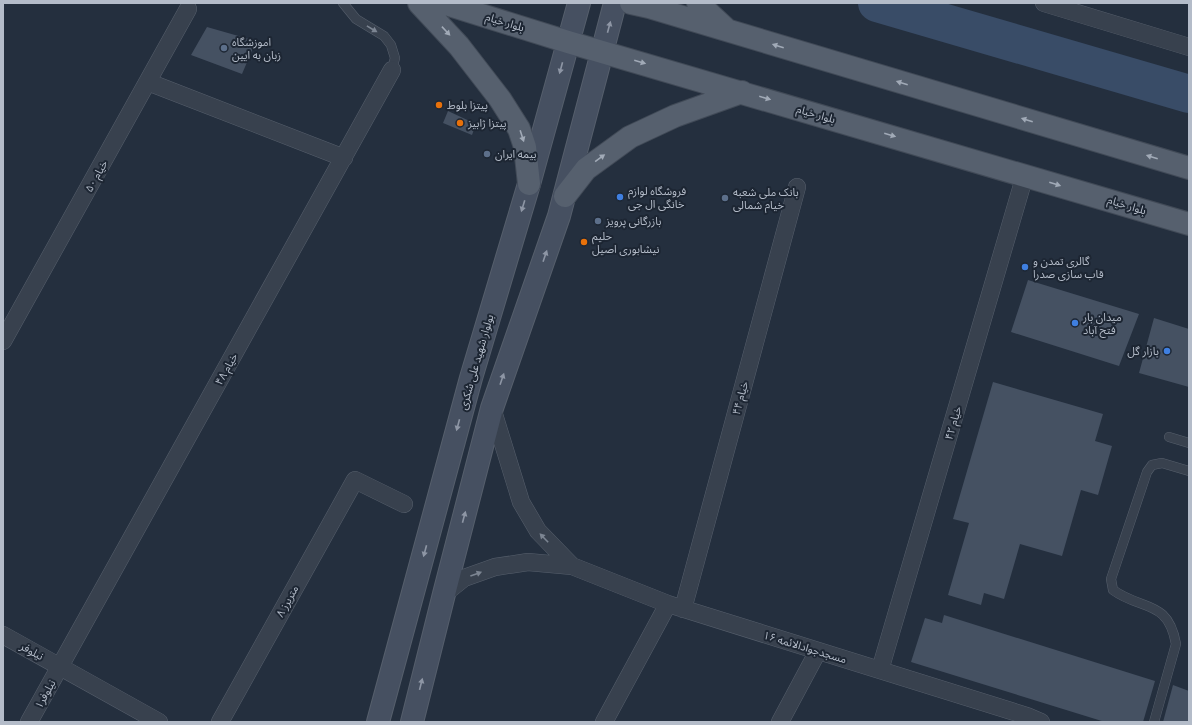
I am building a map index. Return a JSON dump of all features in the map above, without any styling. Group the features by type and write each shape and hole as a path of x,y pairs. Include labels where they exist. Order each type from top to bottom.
{"main road":[{"path":"419,3 459,46 500,99 519,129 525,147 529,184"},
{"name":"بلوار خیام","path":"443,3 568,42 603,51 1189,224"},
{"name":"بولوار شهید علی شکری","path":"378,722 471,378 529,184 579,3"},
{"path":"412,722 492,408 564,196 616,3"},
{"path":"631,3 649,7 1189,168"},
{"path":"698,3 729,31"},
{"path":"564,196 586,169 630,137 675,116 742,92"}],"street":[{"path":"1044,3 1189,47"},
{"name":"خیام ۵۰","path":"3,341 188,10"},
{"name":"خیام ۴۸","path":"60,667 392,70"},
{"path":"148,82 344,158"},
{"name":"خیام ۴۲","path":"880,670 1025,175"},
{"name":"خیام ۴۴","path":"604,722 676,606 797,187"},
{"path":"492,408 521,502 538,531 572,566"},
{"name":"۸ متریرز","path":"220,722 355,480 404,504"},
{"path":"444,594 464,578 495,567 528,562 572,566"},
{"name":"مسجدجوادالائمه ۱۶","path":"572,566 676,606 880,670 1031,720"},
{"name":"نیلوفر","path":"3,635 159,722"},
{"path":"780,722 818,651"},
{"name":"نیلوفر۱","path":"29,722 60,667"}],"lane":[{"path":"343,3 356,19 384,36 391,45 395,58 392,70"},
{"path":"1169,437 1189,443"},
{"path":"1154,722 1176,644 1174,631 1165,615 1156,608 1121,595 1114,590 1111,579 1146,472 1152,465 1162,463 1189,471"}],"building":[{"name":"اموزشگاه زبان به ایین","path":"207,27 256,41 242,74 191,55"},
{"name":"پیتزا ژابیز","path":"448,111 476,124 472,135 443,123"},
{"name":"میدان بار فتح آباد","path":"1028,280 1139,314 1119,366 1011,332"},
{"name":"بازار گل","path":"1154,318 1189,329 1189,387 1139,373"},
{"path":"993,382 1103,414 1095,441 1112,446 1098,495 1081,490 1062,556 1020,544 1004,599 984,593 981,605 948,595 969,523 953,519"},
{"path":"944,615 1155,681 1143,722 1105,722 911,662 925,618 942,623"},
{"path":"1173,685 1189,691 1189,722 1163,722"}],"waterway":[{"path":"877,3 1189,94"}],"place":[{"name":"اموزشگاه زبان به ایین","path":"224,48"},
{"name":"پیتزا بلوط","path":"439,105"},
{"name":"پیتزا ژابیز","path":"460,123"},
{"name":"بیمه ایران","path":"487,154"},
{"name":"فروشگاه لوازم خانگی ال جی","path":"620,197"},
{"name":"بانک ملی شعبه خیام شمالی","path":"725,198"},
{"name":"بازرگانی پرویز","path":"598,221"},
{"name":"حلیم نیشابوری اصیل","path":"584,242"},
{"name":"گالری تمدن و قاب سازی صدرا","path":"1025,267"},
{"name":"میدان بار فتح آباد","path":"1075,323"},
{"name":"بازار گل","path":"1167,351"}]}
